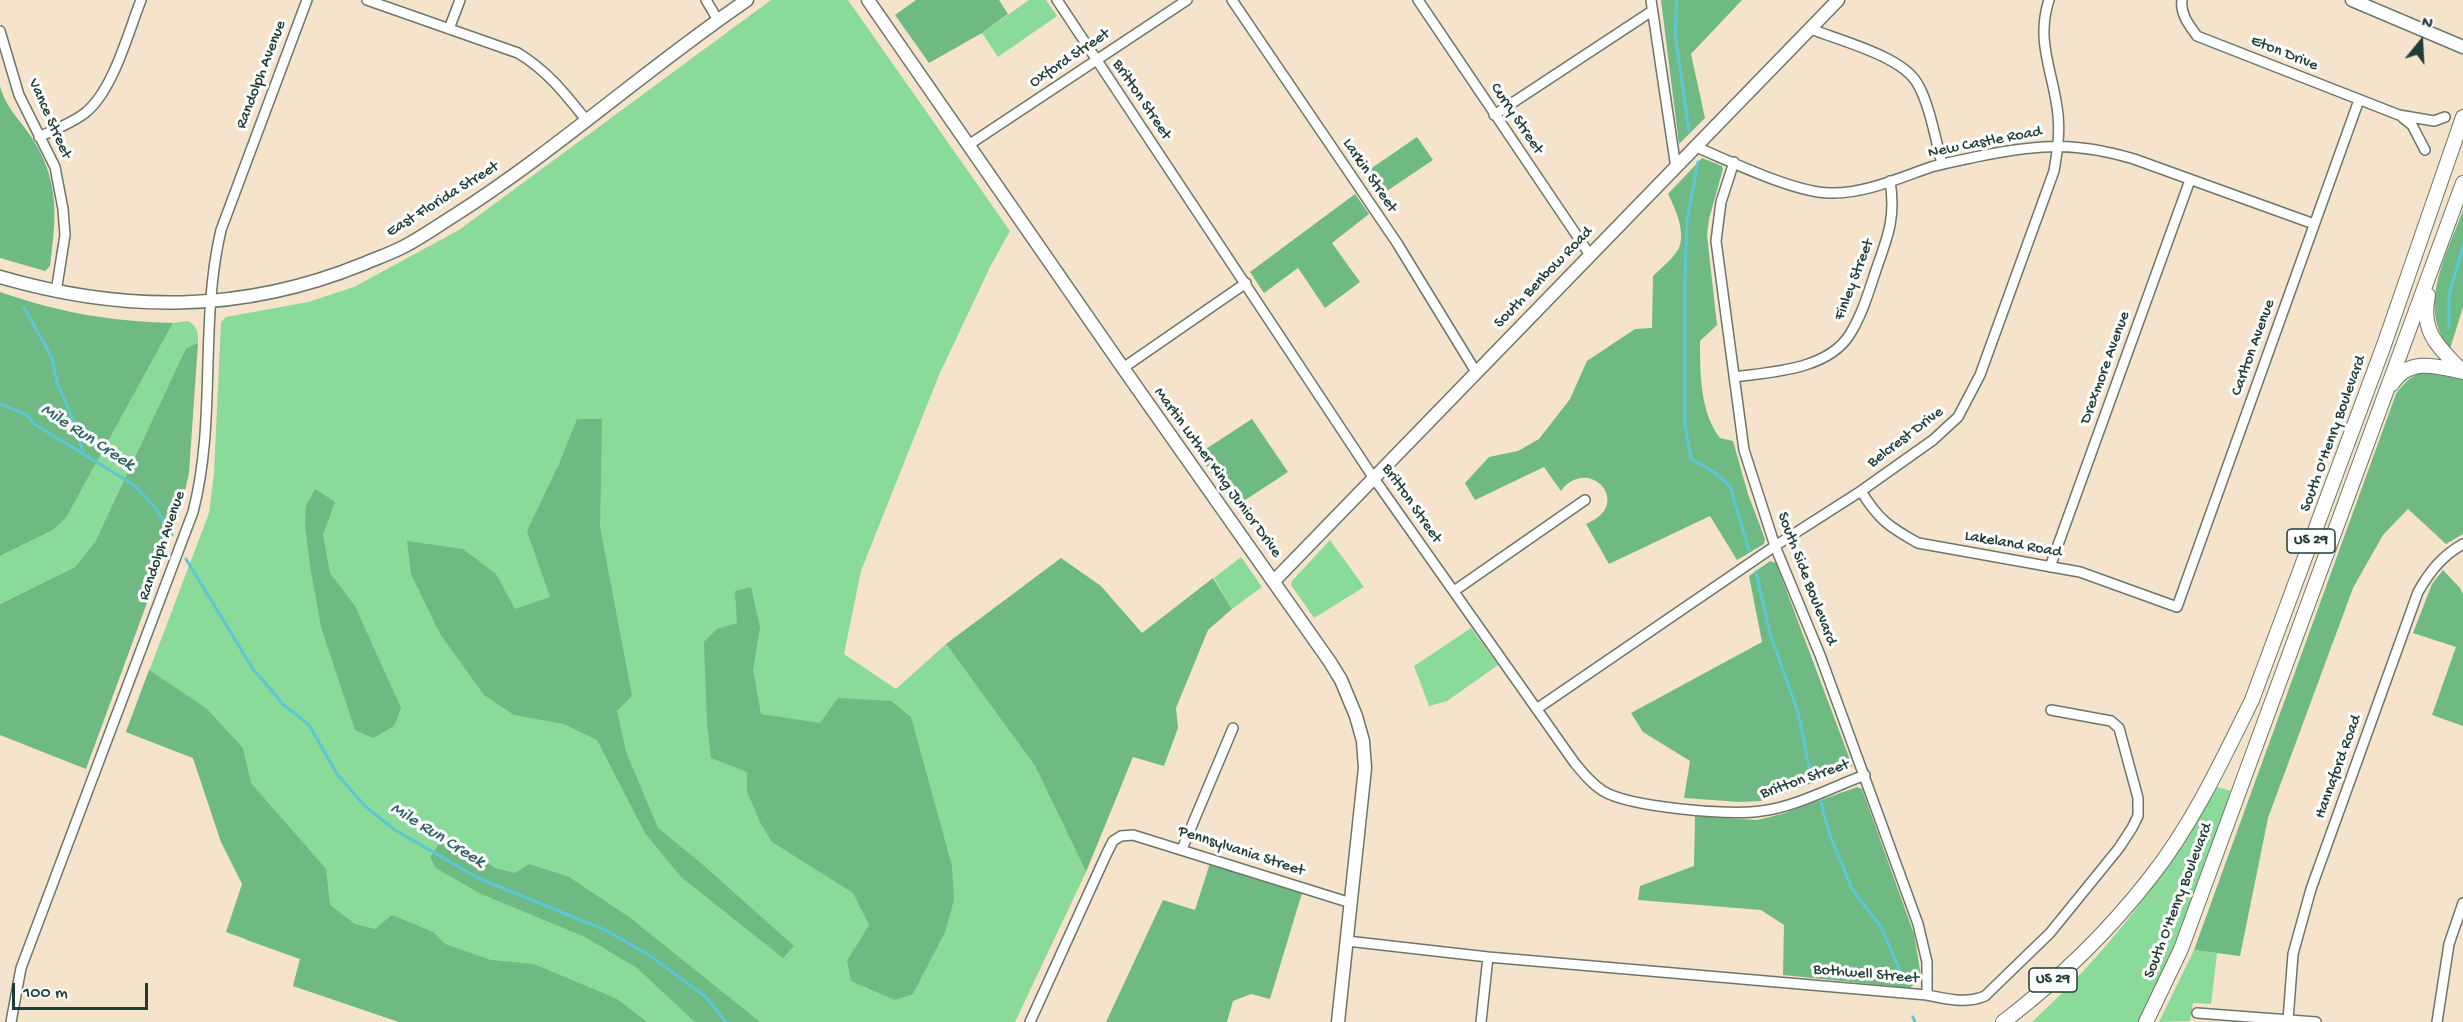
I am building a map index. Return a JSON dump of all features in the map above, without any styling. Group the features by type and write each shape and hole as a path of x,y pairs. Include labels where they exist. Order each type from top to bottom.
{"highway":[{"name":"South O'Henry Boulevard","path":"2101,934 2150,878 2171,848 2217,770 2252,700 2384,345 2463,117"},
{"name":"South O'Henry Boulevard","path":"2146,1022 2181,949 2463,183"},
{"path":"2382,402 2394,380 2404,371 2417,365 2428,364 2463,372 2431,339 2425,307 2436,256"},
{"name":"US 29","path":"2003,1022 2024,1006 2101,934"},
{"path":"2019,1022 2081,960 2101,934"}],"main road":[{"name":"East Florida Street","path":"0,277 56,292 141,303 209,301 272,293 322,280 405,247 487,194 747,0"},
{"name":"Martin Luther King Junior Drive","path":"868,0 1341,680 1356,716 1363,741 1364,788 1338,1022"},
{"name":"South Benbow Road","path":"1274,581 1838,0"},
{"path":"2352,0 2463,47"}],"street":[{"path":"39,137 84,114 95,105 106,88 141,0"},
{"name":"Randolph Avenue","path":"10,1022 21,968 193,512 204,455 209,301 213,261 220,230 307,0"},
{"path":"367,0 518,53 539,66 587,121"},
{"path":"450,29 460,0"},
{"path":"706,0 718,20"},
{"name":"Britton Street","path":"1057,0 1373,477 1589,780 1604,792 1623,800 1650,805 1727,812 1761,812 1865,775"},
{"name":"Oxford Street","path":"969,144 1187,0"},
{"name":"Larkin Street","path":"1232,0 1397,243 1476,372"},
{"path":"1651,0 1676,168"},
{"name":"Belcrest Drive","path":"1538,708 1861,490 1933,440 1958,417 1980,375 2054,171 2059,144 2058,114 2043,38 2043,18 2049,0"},
{"name":"Eton Drive","path":"2182,0 2181,7 2187,22 2197,36 2399,115 2434,121 2445,117"},
{"name":"Curry Street","path":"1421,1 1494,115 1590,255"},
{"path":"1494,115 1653,11"},
{"path":"1811,29 1893,61 1910,73 1922,93 1942,164"},
{"name":"Vance Street","path":"0,31 19,95 55,167 63,209 65,235 56,292"},
{"name":"Carlton Avenue","path":"2177,607 2359,100"},
{"name":"Eton Drive","path":"2399,115 2412,125 2425,150"},
{"name":"New Castle Road","path":"1696,147 1801,188 1829,194 1854,191 1942,164 2059,144 2105,150 2314,224"},
{"name":"South Side Boulevard","path":"1734,162 1721,202 1716,241 1744,450 1775,546 1820,655 1918,924 1927,962 1927,995"},
{"name":"Drexmore Avenue","path":"2050,567 2190,180"},
{"name":"Finley Street","path":"1734,376 1799,369 1835,349 1849,336 1872,282 1890,228 1893,203 1890,181"},
{"path":"1123,368 1246,283"},
{"name":"Lakeland Road","path":"1861,490 1875,514 1896,531 1918,543 2080,572 2177,607"},
{"path":"1454,591 1585,500"},
{"name":"Hannaford Road","path":"2288,1020 2294,954 2311,889 2418,592 2429,572 2440,560 2463,544"},
{"name":"Bothwell Street","path":"1347,941 1488,957 1927,995 1957,1001 1974,1000 1985,996 2050,933 2119,848 2138,816 2138,798 2119,728 2111,721 2051,710"},
{"path":"1182,849 1233,728"},
{"name":"Pennsylvania Street","path":"1030,1022 1106,855 1113,841 1121,836 1133,835 1182,849 1351,903"},
{"path":"2437,1022 2449,944 2463,903"},
{"path":"1481,1022 1488,957"},
{"path":"2197,1012 2316,1022"}],"green space":[{"path":"771,0 848,0 1010,231 991,265 939,375 861,571 844,654 896,689 946,644 1035,766 1086,872 1015,1022 399,1022 293,986 300,959 246,940 273,863 221,842 193,758 126,732 209,513 214,473 221,322 226,317 308,302 354,287 459,230"},
{"path":"916,0 999,0 1008,14 982,33 929,63 895,15"},
{"path":"1029,0 1046,0 1057,16 998,57 982,33"},
{"path":"1661,0 1742,0 1691,54 1705,118 1679,144"},
{"path":"0,86 10,108 34,141 52,187 54,232 50,266 45,271 0,258"},
{"path":"1417,137 1433,160 1378,197 1363,174"},
{"path":"1702,158 1722,166 1723,169 1709,219 1707,235 1717,325 1700,341 1702,392 1713,428 1720,438 1733,441 1748,494 1765,539 1764,544 1737,560 1710,516 1609,564 1586,524 1600,516 1607,506 1607,495 1602,486 1594,480 1584,478 1572,481 1561,491 1544,467 1475,500 1465,483 1489,457 1518,451 1539,439 1570,399 1587,361 1635,329 1652,328 1653,276 1674,255 1681,242 1679,220 1668,194"},
{"path":"1355,194 1369,214 1332,243 1360,282 1325,308 1298,268 1264,293 1250,272"},
{"path":"2463,210 2463,307 2450,349 2440,333 2435,315 2435,298 2443,262"},
{"path":"0,292 85,315 173,323 66,518 53,530 0,556"},
{"path":"188,321 197,330 198,343 186,348 95,542 75,567 0,604 0,556 53,530 66,518 173,323"},
{"path":"198,343 189,473 180,513 86,769 0,735 0,604 75,567 95,542 186,348"},
{"path":"2433,370 2463,380 2463,534 2446,544 2408,509 2383,535 2353,588 2268,818 2240,956 2194,950 2396,394 2412,377 2421,372"},
{"path":"577,419 602,419 600,527 632,696 617,711 626,752 658,828 794,946 783,958 681,877 645,833 597,740 564,724 514,715 484,695 440,634 411,574 407,541 463,549 496,574 515,609 550,597 527,531 559,464"},
{"path":"1252,419 1288,472 1236,506 1198,454"},
{"path":"315,489 335,502 323,535 330,573 355,606 401,708 394,726 373,738 355,730 321,627 305,526 306,506"},
{"path":"1330,540 1364,587 1314,618 1291,585 1292,581"},
{"path":"1241,557 1262,587 1232,609 1214,578"},
{"path":"1061,558 1101,586 1142,633 1213,578 1232,609 1208,630 1176,708 1178,728 1164,766 1133,757 1086,872 1035,766 946,644"},
{"path":"1770,561 1776,563 1852,765 1850,770 1761,801 1740,802 1684,798 1690,761 1643,732 1631,713 1762,642 1749,576"},
{"path":"2443,570 2463,594 2463,726 2432,715 2456,647 2413,633 2432,584"},
{"path":"751,587 760,627 753,670 761,714 820,723 838,698 891,701 911,717 952,866 954,900 945,932 913,994 895,1000 851,981 847,961 869,925 853,893 772,842 747,792 747,772 711,758 707,724 704,642 717,629 737,623 735,591"},
{"path":"1471,628 1498,665 1447,701 1429,706 1414,666"},
{"path":"149,670 206,708 243,748 251,783 326,869 330,905 355,924 375,929 392,915 433,932 445,944 491,960 534,964 617,999 647,1022 399,1022 293,986 300,959 226,932 242,884 221,842 193,758 126,732"},
{"path":"1857,787 1862,789 1914,934 1921,976 1910,988 1783,975 1784,925 1761,910 1638,900 1640,886 1694,866 1695,816 1757,820 1782,814"},
{"path":"2217,787 2231,791 2177,937 2138,1022 2032,1022 2087,967 2134,912 2156,883"},
{"path":"442,840 456,842 495,868 515,873 529,864 569,877 629,917 760,1022 695,1022 637,968 585,937 479,893 436,868 430,857"},
{"path":"1210,863 1302,893 1270,999 1251,994 1233,1001 1227,1022 1106,1022 1163,900 1195,910"},
{"path":"2194,950 2217,953 2211,1004 2193,1003 2190,1021 2159,1022"}],"waterway":[{"path":"1677,0 1675,33 1689,131"},
{"path":"1698,162 1687,220 1685,425 1691,459 1714,472 1730,486 1749,550"},
{"path":"2449,328 2449,296 2463,246"},
{"path":"24,307 52,358 57,383 72,417 83,452"},
{"name":"Mile Run Creek","path":"0,404 27,415 34,424 134,485 154,506 172,535"},
{"name":"Mile Run Creek","path":"186,559 253,669 284,705 309,725 337,774 365,806 395,830 478,878 605,930 649,955 706,997 726,1022"},
{"path":"1756,572 1770,634 1798,712 1812,782"},
{"path":"1821,802 1829,833 1852,889 1881,927 1904,980"},
{"path":"1913,1017 1915,1022"}]}
